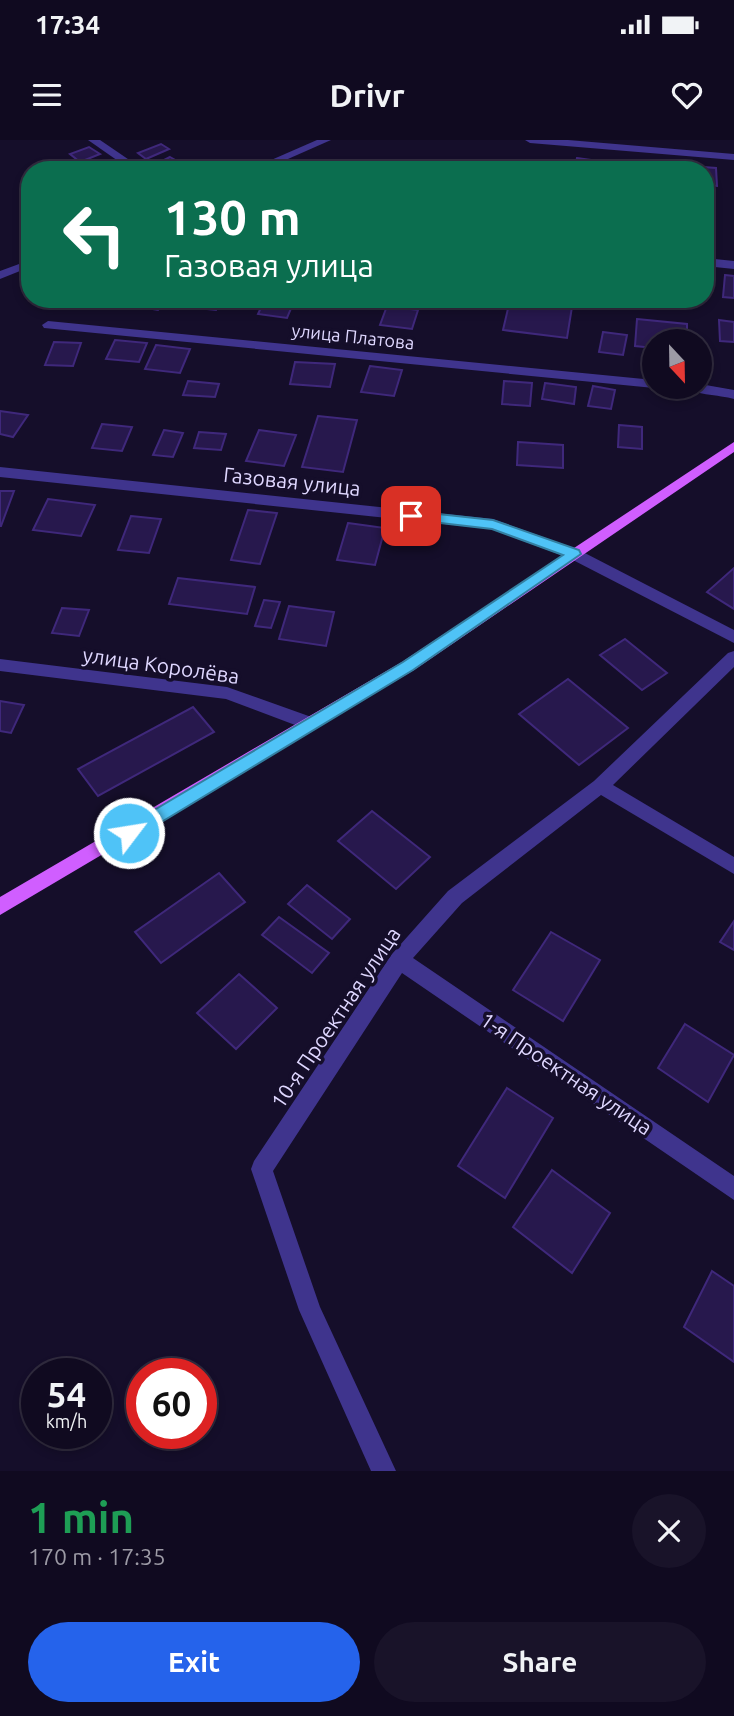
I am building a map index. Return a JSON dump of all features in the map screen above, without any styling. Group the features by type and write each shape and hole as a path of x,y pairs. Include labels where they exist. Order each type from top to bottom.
{"main road":[{"path":"0,907 408,666 734,446"}],"street":[{"path":"93,140 125,161"},
{"path":"275,161 326,140"},
{"path":"530,140 734,157"},
{"path":"714,263 734,265"},
{"path":"0,275 21,266"},
{"name":"улица Платова","path":"48,325 642,383"},
{"path":"712,389 734,395"},
{"name":"Газовая улица","path":"0,472 493,524 574,554 734,637"},
{"name":"10-я Проектная улица","path":"384,1471 310,1310 262,1169 399,960 455,897 600,786 734,657"},
{"name":"улица Королёва","path":"0,665 227,693 311,724"},
{"path":"600,786 734,866"},
{"name":"1-я Проектная улица","path":"399,960 734,1189"}],"building":[{"path":"161,144 169,149 146,159 138,153"},
{"path":"89,147 100,154 79,161 70,154"},
{"path":"577,158 599,161 576,161"},
{"path":"714,168 716,168 717,186 714,186"},
{"path":"725,275 734,276 734,298 723,297"},
{"path":"261,308 291,308 287,318 258,314"},
{"path":"386,308 418,310 412,329 380,325"},
{"path":"508,308 572,308 567,338 503,330"},
{"path":"637,319 687,324 687,329 642,329 642,347 635,346"},
{"path":"719,320 734,322 734,342 720,341"},
{"path":"603,332 627,335 623,355 599,352"},
{"path":"115,340 147,343 139,362 106,359"},
{"path":"54,342 81,343 73,366 45,365"},
{"path":"156,345 190,349 180,373 145,369"},
{"path":"295,362 335,364 330,387 290,384"},
{"path":"370,366 402,370 394,396 361,392"},
{"path":"188,381 219,384 215,397 183,395"},
{"path":"504,381 532,383 530,406 502,404"},
{"path":"545,383 576,387 574,404 542,399"},
{"path":"593,386 615,390 611,409 588,406"},
{"path":"0,411 28,415 13,437 0,434"},
{"path":"318,416 357,420 343,472 302,467"},
{"path":"102,424 132,427 122,451 92,448"},
{"path":"619,425 642,427 642,449 618,447"},
{"path":"164,430 183,433 173,457 153,455"},
{"path":"259,430 296,435 284,466 246,461"},
{"path":"199,432 226,434 221,450 194,448"},
{"path":"518,442 563,445 563,468 517,465"},
{"path":"0,491 14,491 1,526 0,526"},
{"path":"48,499 95,505 81,536 33,530"},
{"path":"248,510 277,513 260,564 231,560"},
{"path":"131,516 161,519 149,553 118,550"},
{"path":"348,523 385,528 375,565 337,560"},
{"path":"734,568 734,609 707,592"},
{"path":"178,578 255,587 247,614 169,604"},
{"path":"264,600 280,602 271,628 255,626"},
{"path":"289,606 334,612 326,646 279,639"},
{"path":"62,608 89,610 79,636 52,633"},
{"path":"625,639 667,673 642,690 600,655"},
{"path":"568,679 628,728 579,765 519,714"},
{"path":"0,701 24,705 11,733 0,731"},
{"path":"193,707 214,732 98,796 78,769"},
{"path":"372,811 430,857 396,889 338,841"},
{"path":"219,873 245,902 161,963 135,932"},
{"path":"307,885 350,919 332,939 288,904"},
{"path":"279,917 329,953 312,973 262,935"},
{"path":"734,921 734,950 720,942"},
{"path":"551,932 600,960 563,1021 513,990"},
{"path":"239,974 277,1008 236,1049 197,1013"},
{"path":"685,1024 734,1055 708,1102 658,1068"},
{"path":"507,1088 553,1118 505,1198 458,1166"},
{"path":"552,1170 610,1213 572,1273 513,1227"},
{"path":"712,1271 734,1286 734,1362 684,1327"}],"route":[{"path":"129,833 408,666 574,554 493,524 411,516"}]}
